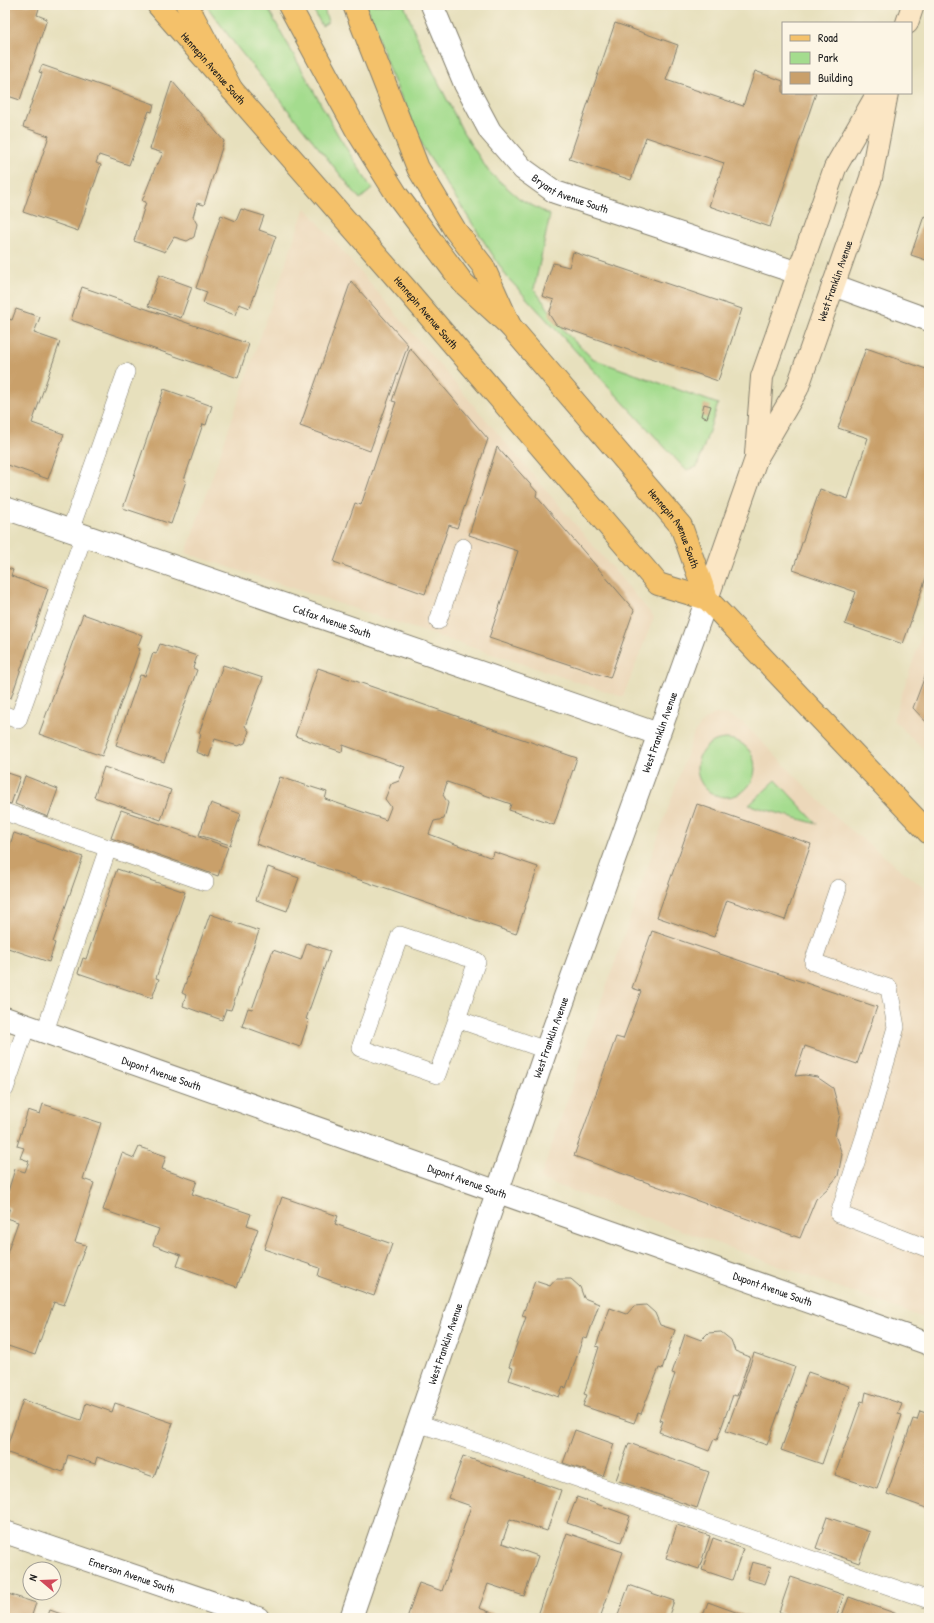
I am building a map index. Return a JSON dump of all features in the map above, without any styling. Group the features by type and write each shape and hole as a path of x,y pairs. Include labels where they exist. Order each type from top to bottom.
{"main road":[{"name":"Hennepin Avenue South","path":"158,5 406,289 658,584 707,599"},
{"path":"187,5 232,90"},
{"name":"Hennepin Avenue South","path":"289,5 357,131 396,195 462,283 510,326 681,526 707,599 929,832"},
{"path":"354,5 418,168 455,230 483,266 510,326"},
{"path":"907,22 914,5"},
{"name":"West Franklin Avenue","path":"756,459 762,377 835,168 877,94"},
{"name":"West Franklin Avenue","path":"707,599 756,459 797,389 870,178 887,94"}],"street":[{"name":"Bryant Avenue South","path":"432,5 465,84 490,131 523,169 555,192 798,274"},
{"path":"833,285 929,320"},
{"name":"Colfax Avenue South","path":"5,508 658,734"},
{"name":"West Franklin Avenue","path":"351,1618 546,1050 707,599"},
{"name":"Dupont Avenue South","path":"5,1018 929,1344"},
{"name":"Emerson Avenue South","path":"5,1532 258,1618"}],"lane":[{"path":"5,715 18,720 126,372"},
{"path":"438,621 463,547"},
{"path":"5,812 205,882"},
{"path":"5,1089 36,1028 108,848"},
{"path":"838,888 813,962 889,988 896,1027 864,1138 839,1214 929,1249"},
{"path":"400,935 476,961 457,1019 437,1075 360,1048 400,935"},
{"path":"457,1019 546,1050"},
{"path":"418,1423 929,1600"}],"shaded area":[{"path":"305,207 654,617 623,697 186,553"},
{"path":"929,614 929,754 893,720"},
{"path":"715,714 728,715 742,722 840,821 929,892 929,1320 540,1179 694,733 705,720"}],"green space":[{"path":"206,5 266,5 338,135 372,189 360,199 237,47"},
{"path":"311,5 323,5 328,22 322,26"},
{"path":"366,5 404,5 421,47 463,132 489,172 520,199 550,215 534,289 566,333 593,359 718,404 697,467 686,470 507,277 424,149 390,72"},
{"path":"720,739 732,739 747,747 755,762 755,774 747,789 732,797 720,797 705,789 697,774 697,762 705,747"},
{"path":"776,780 817,824 749,805"}],"building":[{"path":"5,5 40,5 37,15 47,19 20,100 5,95"},
{"path":"615,23 678,45 666,80 743,106 755,71 782,81 782,94 816,94 770,227 709,206 724,163 646,137 631,180 569,159"},
{"path":"42,65 154,104 152,112 149,111 129,165 99,155 96,163 101,165 78,231 23,212 49,136 23,127 42,73 39,72"},
{"path":"172,81 224,141 204,205 197,203 193,217 197,224 194,237 187,241 174,237 165,252 134,241 146,202 142,201 157,163 158,164 163,153 150,149"},
{"path":"241,209 264,216 259,230 276,236 250,308 239,304 235,315 203,303 207,292 196,288 221,215 236,221"},
{"path":"924,216 929,218 929,261 911,255"},
{"path":"573,252 742,309 718,381 556,325 549,314 554,300 542,296 553,263 569,267"},
{"path":"159,275 192,287 181,318 148,306"},
{"path":"351,281 408,345 370,451 300,426"},
{"path":"82,287 249,344 238,378 71,320"},
{"path":"16,309 40,317 34,333 60,342 32,423 64,434 48,479 5,464 5,318 12,320"},
{"path":"410,348 488,439 457,528 449,525 425,594 334,562 355,503 361,505 396,402 392,401"},
{"path":"866,348 929,370 929,569 903,644 845,624 856,592 793,570 820,489 848,499 868,438 838,428"},
{"path":"164,389 212,406 206,425 203,424 171,524 123,508"},
{"path":"704,404 711,406 707,418 701,416"},
{"path":"497,447 537,492 536,496 634,610 610,678 489,638 518,551 469,535"},
{"path":"5,567 13,570 11,576 48,589 11,698 5,696"},
{"path":"83,614 142,635 137,648 140,649 102,756 39,734"},
{"path":"160,644 197,656 193,668 197,670 164,762 116,745 140,675 145,676 153,653 156,654"},
{"path":"223,665 263,678 245,726 249,731 245,743 238,746 215,739 209,757 196,752 201,734 199,733"},
{"path":"318,668 577,758 554,825 509,810 511,804 447,782 443,795 448,803 444,819 434,821 429,834 492,858 494,852 538,867 516,934 256,844 280,777 327,792 325,799 386,820 391,807 385,799 391,784 399,781 405,767 343,745 342,752 295,736"},
{"path":"928,668 929,669 929,725 913,708"},
{"path":"104,767 171,790 161,820 94,797"},
{"path":"5,772 20,777 11,804 5,802"},
{"path":"25,776 58,789 48,817 15,804"},
{"path":"211,803 241,814 230,845 199,835"},
{"path":"697,804 811,844 785,920 727,900 714,937 657,917"},
{"path":"121,810 228,847 218,876 111,838"},
{"path":"14,833 83,857 53,942 55,943 49,962 5,947 5,859"},
{"path":"268,867 299,878 287,911 256,900"},
{"path":"117,869 185,892 156,978 159,979 152,998 78,973 83,958 86,959"},
{"path":"210,914 259,931 231,1010 226,1009 222,1020 183,1006 186,995 182,993"},
{"path":"652,931 877,1007 857,1064 805,1046 795,1076 805,1075 817,1077 833,1088 840,1114 835,1135 842,1154 838,1176 816,1199 800,1238 574,1156 616,1037 623,1039 641,991 632,988"},
{"path":"307,943 330,951 306,1019 309,1020 300,1047 242,1026 248,1008 252,1009 273,950 301,960"},
{"path":"43,1104 101,1123 83,1179 94,1183 75,1242 86,1245 64,1305 54,1302 35,1355 5,1345 5,1259 18,1222 6,1218 10,1208 5,1206 5,1201 15,1169 25,1172 29,1161 20,1158 24,1148 17,1146 28,1110 40,1114"},
{"path":"139,1147 166,1156 162,1169 197,1181 192,1194 251,1214 247,1225 258,1229 237,1287 177,1266 181,1255 153,1245 159,1229 103,1210 122,1153 134,1158"},
{"path":"282,1197 338,1216 335,1224 392,1244 374,1296 318,1276 320,1268 264,1249"},
{"path":"556,1279 571,1279 580,1287 584,1298 599,1304 587,1339 583,1338 566,1388 563,1387 559,1397 509,1380 513,1368 509,1367 526,1317 522,1316 535,1281 550,1286"},
{"path":"646,1305 655,1313 660,1325 675,1330 662,1369 659,1368 641,1414 638,1413 634,1423 583,1406 587,1395 584,1394 599,1347 596,1346 610,1308 627,1314 634,1306"},
{"path":"721,1332 731,1340 735,1351 750,1357 737,1396 733,1395 717,1440 714,1439 709,1451 659,1432 663,1421 659,1420 675,1374 672,1373 685,1334 701,1340 708,1333"},
{"path":"754,1353 795,1367 767,1445 726,1431"},
{"path":"808,1372 849,1386 822,1464 781,1450"},
{"path":"866,1392 902,1404 898,1414 902,1415 877,1489 835,1475 861,1401 864,1402"},
{"path":"23,1400 81,1420 86,1403 112,1412 115,1403 173,1423 154,1477 97,1457 95,1464 68,1455 63,1472 5,1452"},
{"path":"920,1411 929,1414 929,1509 887,1494 913,1419 917,1420"},
{"path":"575,1430 614,1444 603,1476 563,1463"},
{"path":"629,1443 709,1472 697,1508 616,1480"},
{"path":"463,1456 561,1490 547,1531 510,1519 502,1543 538,1556 524,1596 488,1584 479,1608 506,1618 407,1618 419,1583 442,1591 471,1506 448,1498"},
{"path":"577,1497 630,1516 621,1542 567,1523"},
{"path":"827,1517 870,1532 859,1563 816,1548"},
{"path":"677,1525 710,1536 699,1569 666,1558"},
{"path":"567,1533 623,1552 600,1618 537,1618"},
{"path":"713,1538 743,1549 732,1580 702,1570"},
{"path":"752,1562 771,1567 765,1584 747,1579"},
{"path":"791,1577 844,1595 836,1618 799,1618 779,1612"},
{"path":"629,1585 674,1601 668,1618 617,1618"},
{"path":"5,1593 22,1598 22,1601 36,1603 31,1618 5,1618"},
{"path":"849,1597 897,1614 896,1618 841,1618"},
{"path":"708,1602 752,1618 702,1618"},
{"path":"50,1610 72,1618 47,1618"}]}
